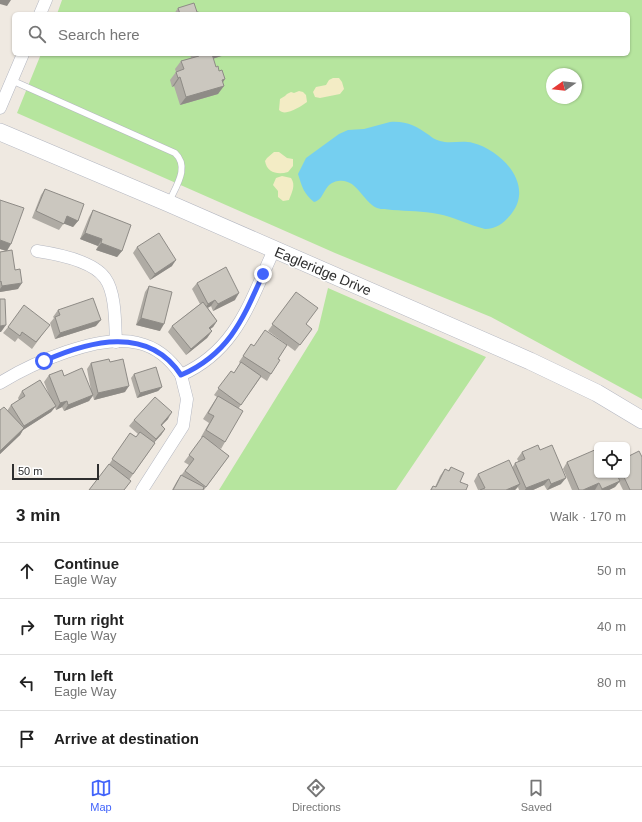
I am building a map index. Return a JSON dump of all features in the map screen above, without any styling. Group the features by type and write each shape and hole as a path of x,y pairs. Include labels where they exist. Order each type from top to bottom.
{"main road":[{"name":"Eagleridge Drive","path":"0,132 168,203 563,375 642,420"}],"street":[{"path":"41,12 46,0"},
{"path":"0,108 22,56"},
{"path":"181,375 211,357 236,330 243,319 274,250"},
{"path":"37,251 69,257 94,268 105,277 112,300 116,342"},
{"path":"0,382 60,354 81,347 105,342 138,342 168,359 181,375 187,399 183,426 142,490"}],"lane":[{"path":"12,80 175,153 181,162 182,168 168,203"}],"green space":[{"path":"62,0 642,0 642,399 491,317 335,253 17,113 40,56 630,56 630,12 58,12"},
{"path":"328,288 486,357 396,490 219,490 318,330"}],"sand":[{"path":"339,78 342,82 344,89 340,94 320,98 315,97 313,92 316,87 326,85 329,80"},
{"path":"299,91 306,95 307,102 297,109 289,112 282,112 279,110 280,99 291,92 294,93"},
{"path":"274,152 279,152 287,158 293,159 293,166 288,172 277,173 268,168 265,161"},
{"path":"282,176 291,178 293,183 289,200 283,201 278,197 278,191 273,185 276,178"}],"water":[{"path":"390,122 402,122 411,125 439,141 473,143 494,153 511,170 517,180 519,191 518,202 512,213 500,224 493,228 485,229 438,214 377,208 367,200 355,186 345,181 333,182 329,185 318,201 314,202 308,196 298,174 306,158 339,134 348,130 364,129"}],"building":[{"path":"194,3 197,12 179,12 178,8"},
{"path":"199,56 213,56 216,67 218,66 219,71 222,70 225,79 222,80 224,86 186,97 180,77 178,78 176,72 184,69 181,61"},
{"path":"45,189 84,204 78,221 67,216 64,224 36,211"},
{"path":"0,200 24,208 11,244 0,240"},
{"path":"93,210 131,225 122,251 101,243 102,239 85,233"},
{"path":"159,233 176,260 155,274 137,247"},
{"path":"12,250 15,270 20,269 22,283 2,286 1,281 0,282 0,252"},
{"path":"226,267 239,293 218,304 215,300 208,304 197,283"},
{"path":"149,286 172,292 164,324 141,318"},
{"path":"296,292 318,308 306,324 312,329 300,345 272,324"},
{"path":"93,298 101,320 60,333 55,317 60,315 58,310"},
{"path":"0,299 5,299 6,325 0,326"},
{"path":"203,302 217,321 209,328 212,331 191,349 172,326"},
{"path":"24,305 50,325 36,342 22,332 20,336 8,327"},
{"path":"265,330 287,345 271,374 243,356 251,344 254,346"},
{"path":"109,359 110,362 123,359 129,386 98,393 91,363"},
{"path":"241,362 261,376 241,405 218,388 231,371 234,373"},
{"path":"156,367 162,387 140,393 134,374"},
{"path":"82,368 93,395 68,405 67,401 60,403 49,375 62,370 64,376"},
{"path":"40,380 56,406 24,426 11,405 25,396 22,391"},
{"path":"218,396 243,411 225,442 206,430 214,416 208,413"},
{"path":"155,397 172,412 161,425 165,429 156,439 134,420"},
{"path":"4,407 24,428 0,451 0,410"},
{"path":"140,432 155,443 133,474 112,459 130,433 136,437"},
{"path":"203,436 229,456 206,487 185,471 194,459 189,455"},
{"path":"538,445 540,450 552,445 566,478 551,484 549,479 526,488 515,463 525,459 522,452"},
{"path":"594,450 594,478 618,478 620,481 602,489 599,483 583,490 579,490 567,462"},
{"path":"639,451 642,457 642,490 630,490 624,478 630,478 630,456"},
{"path":"509,460 520,484 506,490 480,490 485,488 478,474"},
{"path":"109,464 131,481 124,490 89,490"},
{"path":"451,467 464,473 460,482 468,485 466,490 431,490 433,486 436,487 445,469 449,471"},
{"path":"181,475 204,487 203,490 173,490"}],"route":[{"path":"44,361 81,347 105,342 138,342 160,353 168,359 181,375 203,363 220,349 236,330 243,319 263,274"}]}
